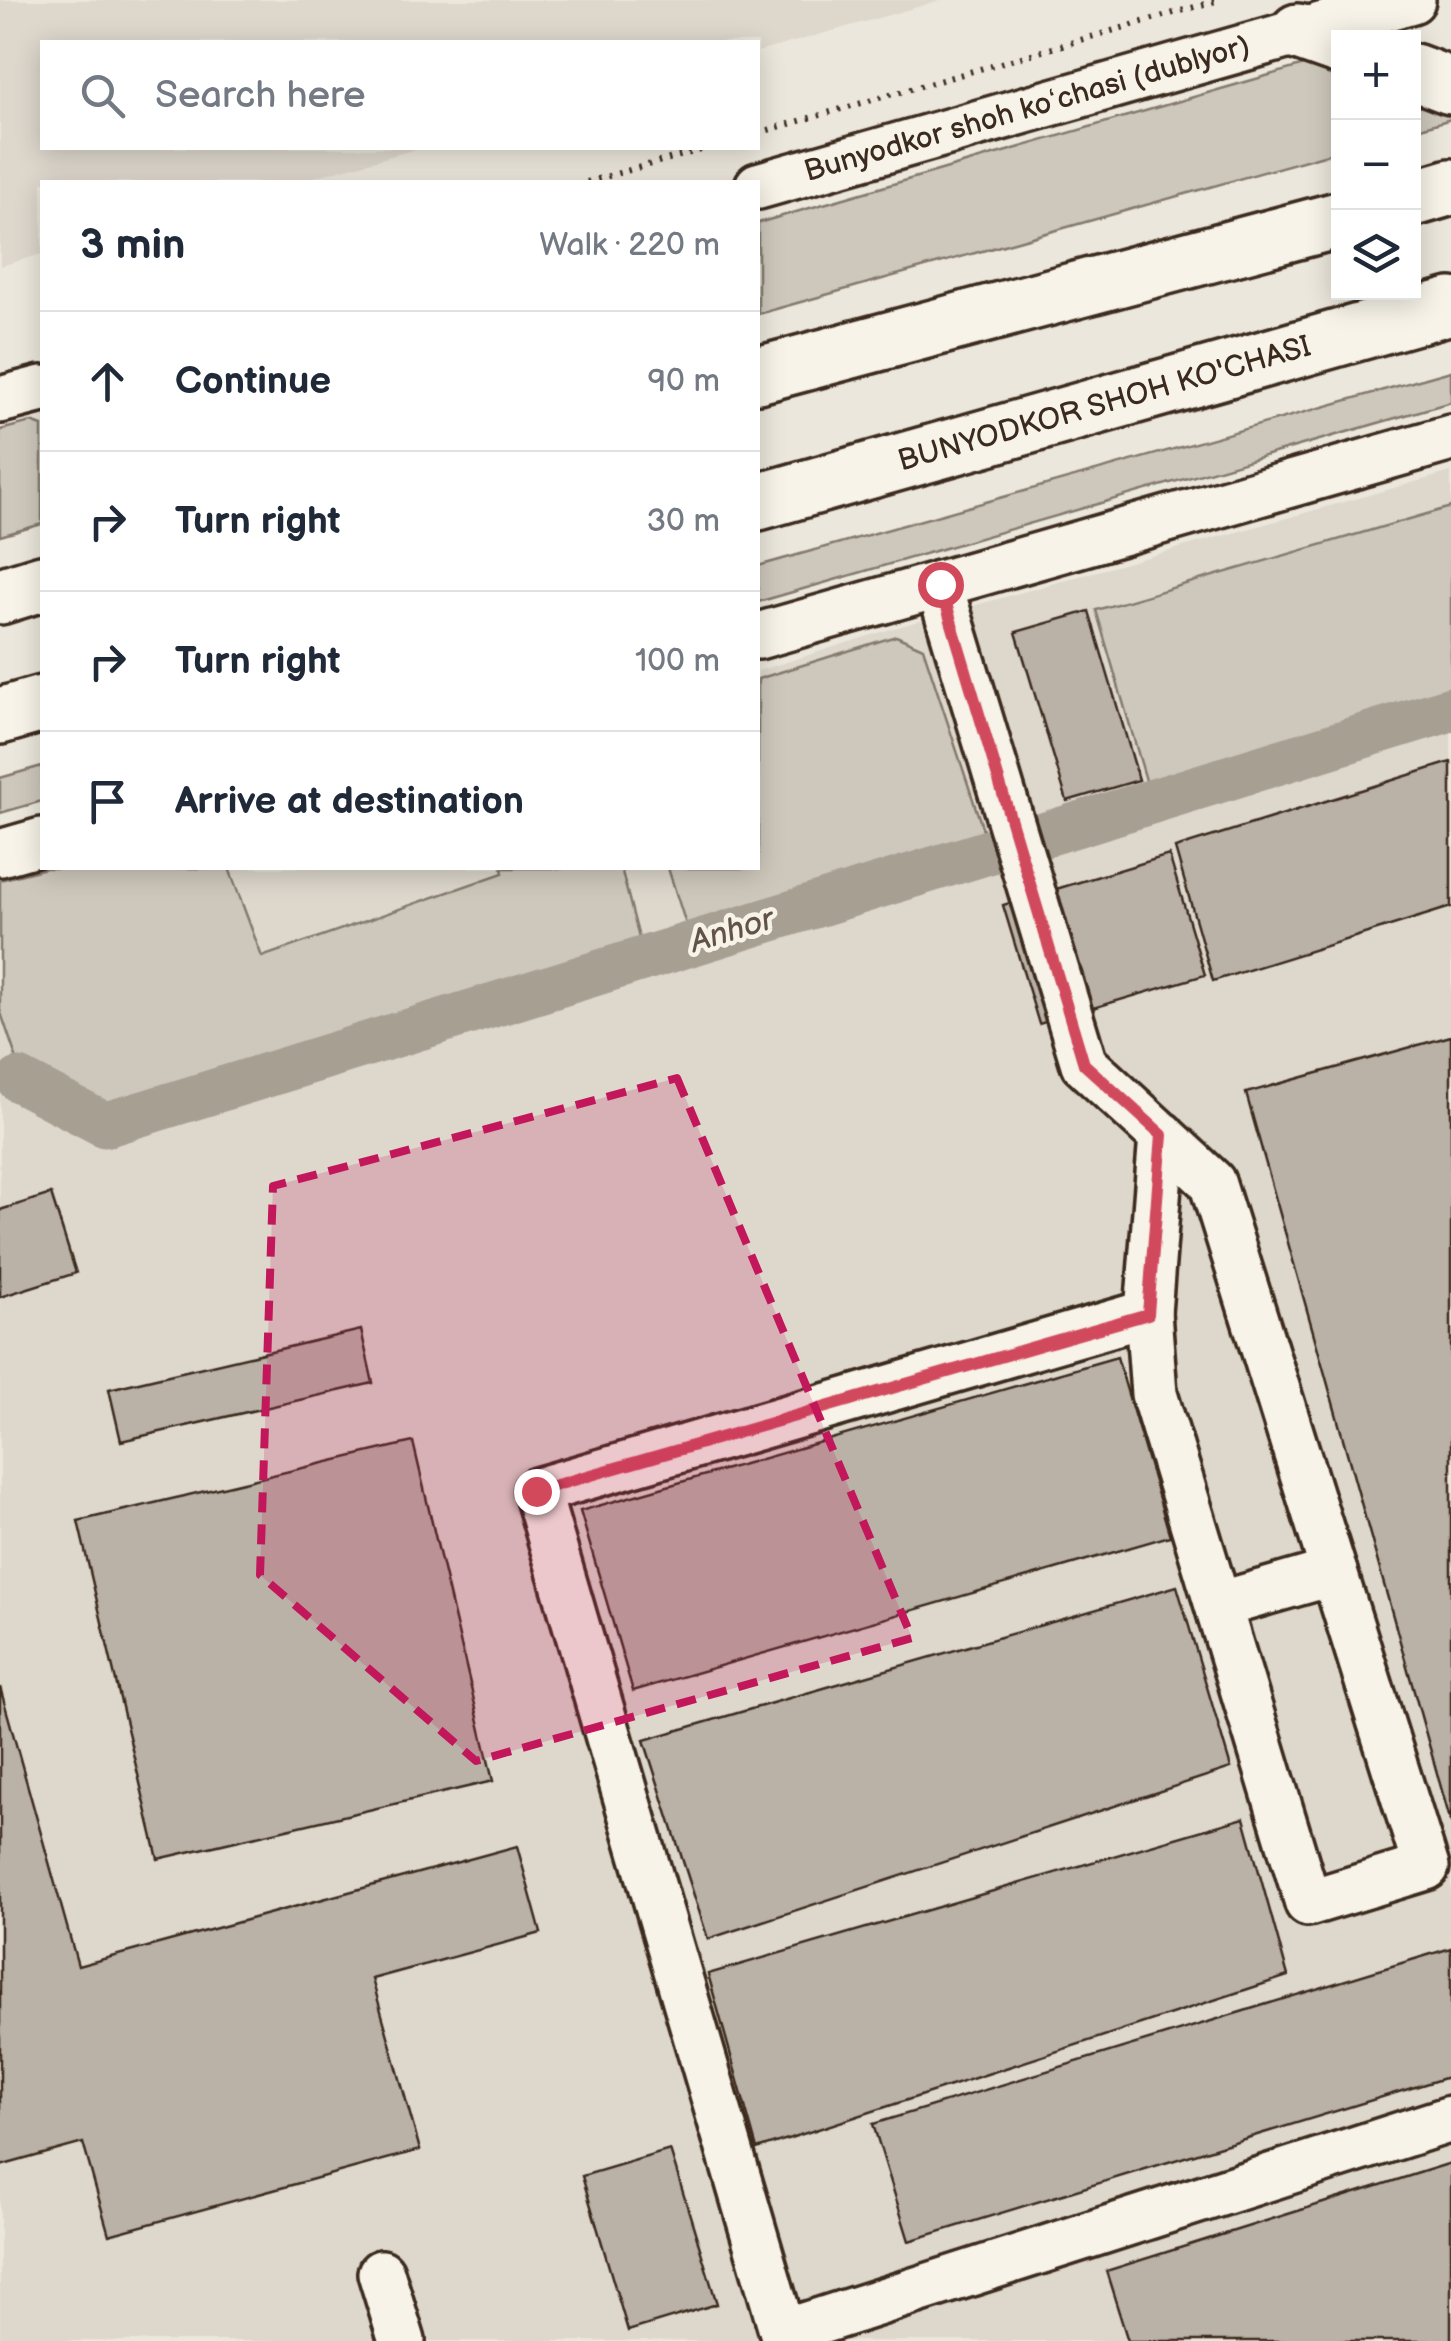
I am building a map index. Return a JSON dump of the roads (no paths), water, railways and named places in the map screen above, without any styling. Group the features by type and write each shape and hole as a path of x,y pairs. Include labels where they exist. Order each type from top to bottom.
{"main road":[{"path":"1421,75 1451,86"},
{"path":"1421,196 1451,188"},
{"path":"760,374 1331,222"},
{"name":"BUNYODKOR SHOH KO'CHASI","path":"760,501 1451,306"},
{"path":"0,596 40,584"},
{"path":"0,716 40,705"}],"street":[{"name":"Bunyodkor shoh koʻchasi (dublyor)","path":"760,185 1318,39 1412,0"},
{"path":"0,400 40,390"},
{"path":"760,635 1451,438"},
{"path":"940,584 1084,1064 1162,1135 1212,1182 1426,1867 1308,1902 1154,1394 1148,1314 1162,1135"},
{"path":"0,854 40,842"},
{"path":"1148,1314 536,1491 783,2333 1451,2119"},
{"path":"1219,1606 1334,1572"},
{"path":"381,2273 402,2341"}],"waterway":[{"name":"Anhor","path":"19,1080 105,1125 1451,709"}]}
